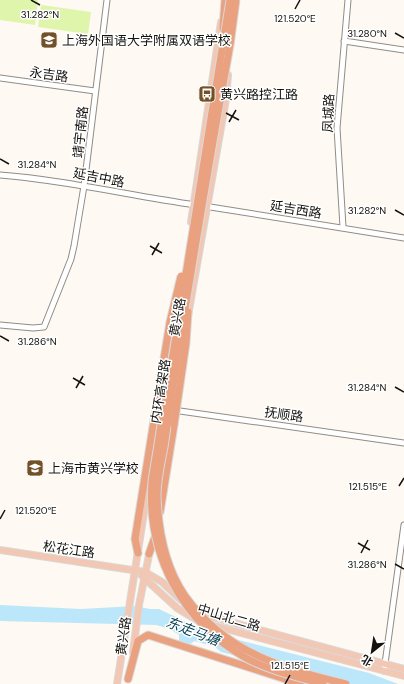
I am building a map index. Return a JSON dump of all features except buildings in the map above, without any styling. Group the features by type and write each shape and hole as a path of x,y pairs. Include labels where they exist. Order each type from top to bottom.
{"highway":[{"path":"218,70 225,0"},
{"name":"内环高架路","path":"230,0 152,482 154,527 161,558 172,583 188,609 216,639 248,659 287,674 324,684"},
{"name":"内环高架路","path":"238,0 189,286 157,488 159,529 170,566 185,595 206,621 233,643 272,663 346,684"},
{"path":"138,553 136,537 170,322 193,232"},
{"path":"149,554 157,529 174,425 187,336 189,286"},
{"path":"128,682 136,646 140,638 151,635 300,684"}],"main road":[{"name":"黄兴路","path":"117,684 131,606 135,570 160,408 225,0"},
{"name":"黄兴路","path":"128,682 138,606 149,554 172,410 226,99 229,57 238,0"},
{"name":"松花江路","path":"0,550 135,570"},
{"name":"中山北二路","path":"135,570 144,575 177,608 202,623 404,676"},
{"name":"中山北二路","path":"144,575 154,576 186,604 206,617 404,669"}],"street":[{"name":"靖宇南路","path":"0,325 39,328 45,325 71,259 84,186 107,0"},
{"name":"凤城路","path":"343,227 337,128 348,0"},
{"path":"344,41 404,50"},
{"name":"永吉路","path":"0,78 95,91"},
{"name":"延吉中路","path":"0,175 46,179 208,207"},
{"name":"延吉西路","path":"208,207 343,227 404,238"},
{"name":"抚顺路","path":"160,408 404,443"},
{"path":"384,671 404,525"}],"green space":[{"path":"0,0 38,0 35,25 0,20"},
{"path":"41,5 91,12 88,34 38,27"}],"water":[{"name":"东走马塘","path":"0,605 81,609 135,606 159,609 207,632 369,673 398,684 347,684 221,652 215,647 195,641 190,644 179,641 179,635 170,629 156,625 0,621"}],"place":[{"name":"上海外国语大学附属双语学校","path":"49,40"},
{"name":"黄兴路控江路","path":"207,94"},
{"name":"上海市黄兴学校","path":"35,468"}]}
